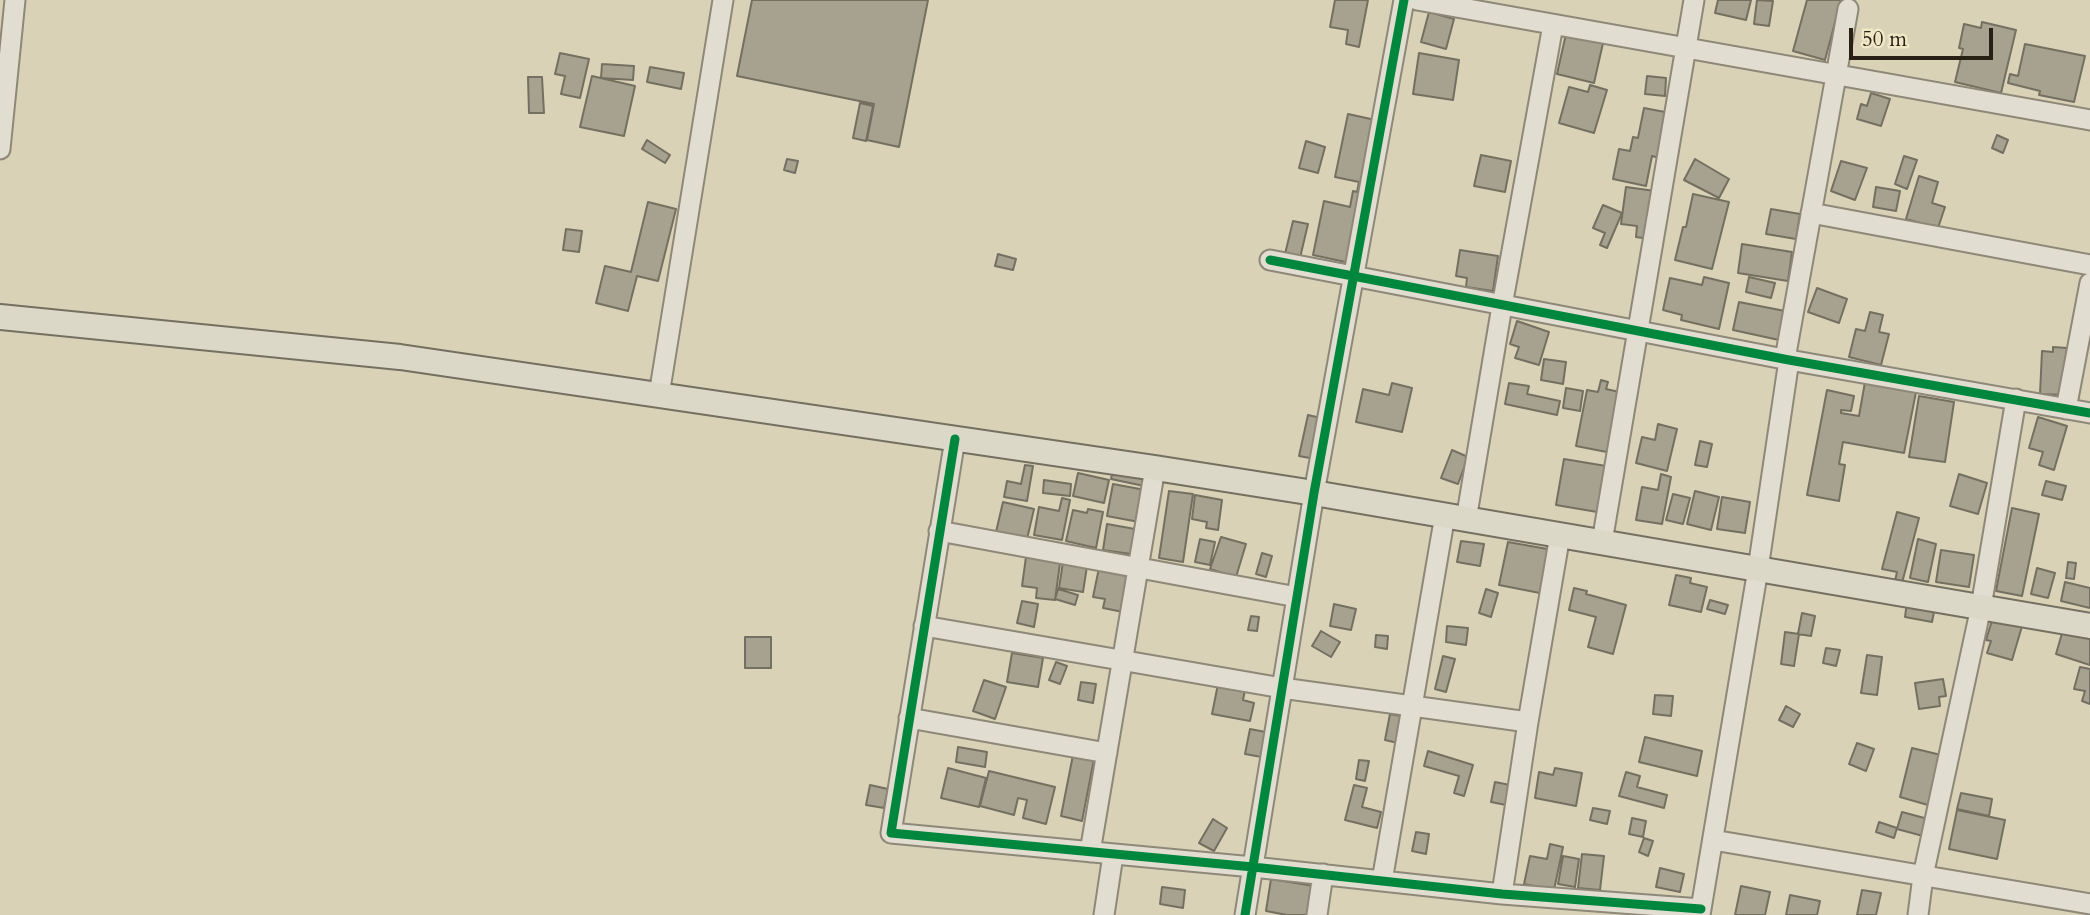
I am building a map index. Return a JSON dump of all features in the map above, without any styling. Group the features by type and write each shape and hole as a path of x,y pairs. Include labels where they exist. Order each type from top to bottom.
{"main road":[{"path":"0,317 400,357 1156,468 2090,626"}],"street":[{"path":"0,149 15,0"},
{"path":"659,395 723,0"},
{"path":"1245,915 1314,493 1405,0"},
{"path":"1417,0 2090,120"},
{"path":"1602,542 1695,0"},
{"path":"955,439 891,833 1700,912 1758,569 1787,359 1848,9"},
{"path":"1382,881 1412,706 1502,306 1553,25"},
{"path":"1811,213 2090,265"},
{"path":"1270,260 1502,306 2090,413"},
{"path":"2066,409 2090,283"},
{"path":"1918,915 1923,876 1981,607 2016,399"},
{"path":"1090,852 1156,468"},
{"path":"939,531 1297,597"},
{"path":"1502,894 1560,535"},
{"path":"924,626 1282,688 1528,722"},
{"path":"909,718 1107,753"},
{"path":"1713,839 2090,904"},
{"path":"1104,915 1113,855"},
{"path":"1317,915 1323,874"}],"building":[{"path":"752,0 928,0 899,147 867,140 874,104 737,76"},
{"path":"1335,0 1368,0 1359,47 1346,44 1348,30 1330,27"},
{"path":"1718,0 1751,0 1746,20 1715,13"},
{"path":"1757,0 1773,1 1769,26 1754,24"},
{"path":"1807,0 1841,0 1825,60 1793,51"},
{"path":"1429,12 1454,19 1446,49 1421,42"},
{"path":"1982,22 2016,30 2001,93 1955,82 1963,49 1959,48 1964,24 1981,28"},
{"path":"1566,34 1603,43 1594,83 1557,74"},
{"path":"2025,44 2085,56 2074,102 2039,95 2040,91 2008,83 2010,74 2018,76"},
{"path":"560,53 589,59 580,98 561,94 565,76 555,74"},
{"path":"1419,53 1459,60 1453,100 1413,94"},
{"path":"602,64 634,66 633,80 601,78"},
{"path":"650,67 684,73 681,89 647,82"},
{"path":"592,76 635,86 624,136 580,127"},
{"path":"1647,76 1666,78 1665,96 1645,94"},
{"path":"528,77 542,77 544,113 529,113"},
{"path":"1590,85 1607,90 1594,133 1559,123 1569,87 1588,92"},
{"path":"1871,93 1890,99 1881,126 1857,119 1861,104 1867,106"},
{"path":"860,103 873,106 866,141 853,138"},
{"path":"1644,108 1665,112 1660,139 1668,140 1664,159 1652,156 1646,186 1613,179 1619,149 1630,151 1633,137 1638,138"},
{"path":"1348,114 1380,121 1350,263 1313,255 1324,201 1350,207 1353,191 1357,192 1359,182 1335,177"},
{"path":"1997,135 2008,140 2003,153 1992,148"},
{"path":"647,140 670,155 665,163 642,149"},
{"path":"1306,141 1325,147 1318,173 1299,168"},
{"path":"1481,155 1511,161 1505,192 1474,186"},
{"path":"1904,156 1917,160 1907,189 1895,184"},
{"path":"787,159 798,161 795,173 784,170"},
{"path":"1695,159 1729,179 1719,198 1684,180"},
{"path":"1841,161 1867,168 1855,200 1831,191"},
{"path":"1919,176 1938,182 1932,203 1945,207 1938,228 1906,219"},
{"path":"1626,187 1655,191 1649,239 1636,237 1637,226 1621,224"},
{"path":"1876,187 1900,191 1896,211 1873,207"},
{"path":"1693,194 1729,202 1712,269 1675,260"},
{"path":"648,202 676,209 658,281 637,276 628,311 596,303 605,266 631,272"},
{"path":"1603,205 1622,213 1607,248 1600,245 1605,233 1593,228"},
{"path":"1771,209 1800,214 1796,239 1766,234"},
{"path":"1293,221 1308,224 1300,258 1285,254"},
{"path":"566,229 582,231 579,252 563,250"},
{"path":"1742,244 1792,252 1788,281 1738,273"},
{"path":"1460,250 1498,256 1493,291 1466,287 1467,278 1456,276"},
{"path":"998,254 1016,259 1013,270 995,266"},
{"path":"1704,277 1729,283 1719,329 1681,320 1682,315 1663,310 1670,278 1702,285"},
{"path":"1749,277 1775,283 1771,298 1746,292"},
{"path":"1817,288 1847,299 1839,323 1808,312"},
{"path":"1739,302 1785,311 1779,340 1733,330"},
{"path":"1870,312 1883,315 1879,332 1889,334 1881,365 1849,357 1856,329 1865,331"},
{"path":"1517,321 1549,332 1539,365 1515,358 1519,347 1510,344"},
{"path":"2053,347 2067,348 2065,395 2040,394 2042,351 2053,352"},
{"path":"1544,359 1566,362 1563,384 1541,380"},
{"path":"1601,380 1608,382 1606,389 1624,393 1612,453 1576,446 1587,390 1598,392"},
{"path":"1865,382 1916,392 1904,453 1843,442 1839,464 1845,465 1839,501 1807,495 1827,390 1854,396 1851,411 1841,410 1841,413 1859,416"},
{"path":"1392,383 1412,388 1402,432 1356,422 1363,389 1389,395"},
{"path":"1509,383 1529,386 1527,394 1560,401 1557,415 1505,404"},
{"path":"1566,388 1583,391 1580,411 1563,408"},
{"path":"1919,396 1954,402 1945,462 1909,457"},
{"path":"1308,415 1325,419 1315,459 1299,456"},
{"path":"2038,417 2067,426 2054,470 2039,465 2043,452 2029,448"},
{"path":"1658,424 1677,429 1667,471 1636,463 1642,437 1655,440"},
{"path":"1700,441 1712,444 1707,467 1695,465"},
{"path":"1452,450 1468,457 1458,484 1441,478"},
{"path":"1564,459 1612,467 1603,513 1556,505"},
{"path":"1025,465 1033,466 1027,501 1004,497 1007,481 1021,484"},
{"path":"1114,466 1147,473 1144,486 1111,479"},
{"path":"1078,473 1109,480 1104,503 1073,496"},
{"path":"1661,474 1671,477 1662,524 1636,520 1642,487 1658,490"},
{"path":"1959,474 1987,483 1978,514 1950,506"},
{"path":"1044,480 1071,484 1070,496 1043,493"},
{"path":"2046,481 2066,486 2062,500 2042,495"},
{"path":"1113,484 1145,490 1139,522 1107,516"},
{"path":"1169,491 1193,494 1183,562 1159,558"},
{"path":"1695,491 1719,497 1711,530 1687,524"},
{"path":"1673,494 1690,498 1683,524 1666,520"},
{"path":"1195,495 1222,500 1218,530 1206,528 1207,522 1192,519"},
{"path":"1722,497 1750,502 1745,533 1717,529"},
{"path":"1062,498 1070,500 1062,540 1034,535 1039,507 1059,511"},
{"path":"1003,502 1034,509 1027,539 996,532"},
{"path":"2012,508 2039,514 2022,596 1996,591"},
{"path":"1088,509 1103,512 1096,548 1066,541 1073,510 1087,513"},
{"path":"1897,512 1919,518 1902,583 1895,581 1897,572 1882,569"},
{"path":"1107,524 1135,529 1131,554 1103,550"},
{"path":"1221,537 1246,544 1236,577 1210,569"},
{"path":"1200,539 1215,542 1210,565 1195,562"},
{"path":"1918,539 1936,544 1928,582 1910,578"},
{"path":"1461,541 1484,544 1480,566 1457,562"},
{"path":"1508,542 1553,550 1545,594 1499,585"},
{"path":"1941,550 1974,555 1969,587 1936,582"},
{"path":"1262,553 1272,556 1266,577 1256,574"},
{"path":"1026,557 1060,563 1055,600 1036,598 1037,588 1022,586"},
{"path":"1063,562 1087,566 1083,592 1059,588"},
{"path":"2068,562 2076,563 2074,579 2066,578"},
{"path":"1099,568 1131,575 1123,612 1103,608 1105,599 1093,597"},
{"path":"2037,568 2055,573 2048,598 2031,594"},
{"path":"1676,575 1691,578 1690,583 1707,587 1701,612 1669,605"},
{"path":"2065,582 2090,588 2090,608 2061,601"},
{"path":"1574,588 1626,605 1613,654 1588,647 1596,617 1569,610"},
{"path":"1058,589 1078,595 1075,605 1055,599"},
{"path":"1486,589 1498,593 1491,617 1479,613"},
{"path":"1710,600 1728,605 1725,614 1707,609"},
{"path":"1022,601 1038,604 1034,627 1017,623"},
{"path":"1907,602 1935,607 1932,622 1905,617"},
{"path":"1334,604 1356,609 1351,630 1330,626"},
{"path":"1802,613 1815,616 1811,636 1798,634"},
{"path":"1994,614 2023,623 2012,660 1987,653 1991,641 1986,640"},
{"path":"1251,616 1259,617 1257,631 1248,630"},
{"path":"2065,623 2090,631 2090,665 2056,654"},
{"path":"1447,626 1468,628 1466,645 1446,642"},
{"path":"1321,631 1340,642 1331,657 1312,646"},
{"path":"1785,632 1799,634 1794,666 1781,664"},
{"path":"1376,635 1388,636 1387,649 1375,647"},
{"path":"745,637 771,637 771,668 745,668"},
{"path":"1826,648 1840,650 1836,666 1823,663"},
{"path":"1012,653 1043,658 1038,687 1007,682"},
{"path":"1867,655 1882,657 1877,695 1861,693"},
{"path":"1443,656 1455,659 1446,692 1435,689"},
{"path":"1056,662 1067,666 1060,684 1049,680"},
{"path":"2080,667 2090,669 2090,704 2082,701 2085,691 2074,689"},
{"path":"1943,679 1946,696 1939,697 1940,706 1919,709 1915,683"},
{"path":"984,680 1006,687 995,719 973,711"},
{"path":"1081,682 1096,684 1093,703 1078,700"},
{"path":"1218,684 1245,690 1243,700 1254,703 1250,721 1212,714"},
{"path":"1655,695 1673,696 1671,716 1653,714"},
{"path":"1786,706 1800,714 1793,727 1779,720"},
{"path":"1390,714 1406,717 1402,744 1385,740"},
{"path":"1250,729 1271,733 1267,758 1245,754"},
{"path":"1645,737 1702,751 1697,776 1639,762"},
{"path":"1857,743 1874,749 1866,771 1849,764"},
{"path":"958,747 987,752 985,767 956,762"},
{"path":"1912,748 1941,755 1928,805 1900,797"},
{"path":"1428,751 1473,765 1464,796 1454,793 1459,776 1424,766"},
{"path":"1073,755 1094,759 1082,821 1061,816"},
{"path":"1359,760 1369,761 1365,781 1356,779"},
{"path":"948,768 986,778 979,807 941,798"},
{"path":"1555,768 1582,773 1576,806 1535,798 1539,772 1553,775"},
{"path":"989,771 1055,787 1046,824 1023,818 1027,800 1018,798 1014,815 980,806"},
{"path":"1626,772 1640,776 1637,787 1667,795 1664,808 1619,796"},
{"path":"1495,782 1515,786 1511,806 1491,802"},
{"path":"870,785 888,789 884,808 866,805"},
{"path":"1354,785 1367,788 1362,807 1381,812 1377,828 1345,820"},
{"path":"1961,793 1992,799 1989,816 1957,809"},
{"path":"1593,808 1610,811 1607,824 1590,820"},
{"path":"1957,810 2005,820 1997,859 1949,849"},
{"path":"1902,812 1928,819 1923,836 1897,829"},
{"path":"1632,818 1646,821 1643,837 1629,834"},
{"path":"1213,819 1227,828 1214,851 1199,843"},
{"path":"1879,822 1897,828 1894,838 1876,832"},
{"path":"1416,832 1429,834 1426,854 1412,851"},
{"path":"1644,838 1653,841 1648,856 1639,852"},
{"path":"1550,844 1563,847 1554,890 1524,884 1530,856 1547,859"},
{"path":"1582,854 1604,856 1600,890 1578,888"},
{"path":"1563,856 1579,859 1575,887 1558,884"},
{"path":"1660,868 1684,874 1680,892 1656,887"},
{"path":"1271,879 1314,886 1309,915 1266,911"},
{"path":"1741,886 1770,892 1765,915 1735,915"},
{"path":"1162,887 1185,890 1183,908 1160,904"},
{"path":"1862,890 1881,893 1876,915 1857,915"},
{"path":"1790,895 1820,901 1817,915 1786,915"}],"cycle path":[{"path":"1245,915 1314,493 1404,0"},
{"path":"1270,260 1789,360 2090,413"},
{"path":"955,439 891,833 1253,867 1502,894 1701,909"}]}
